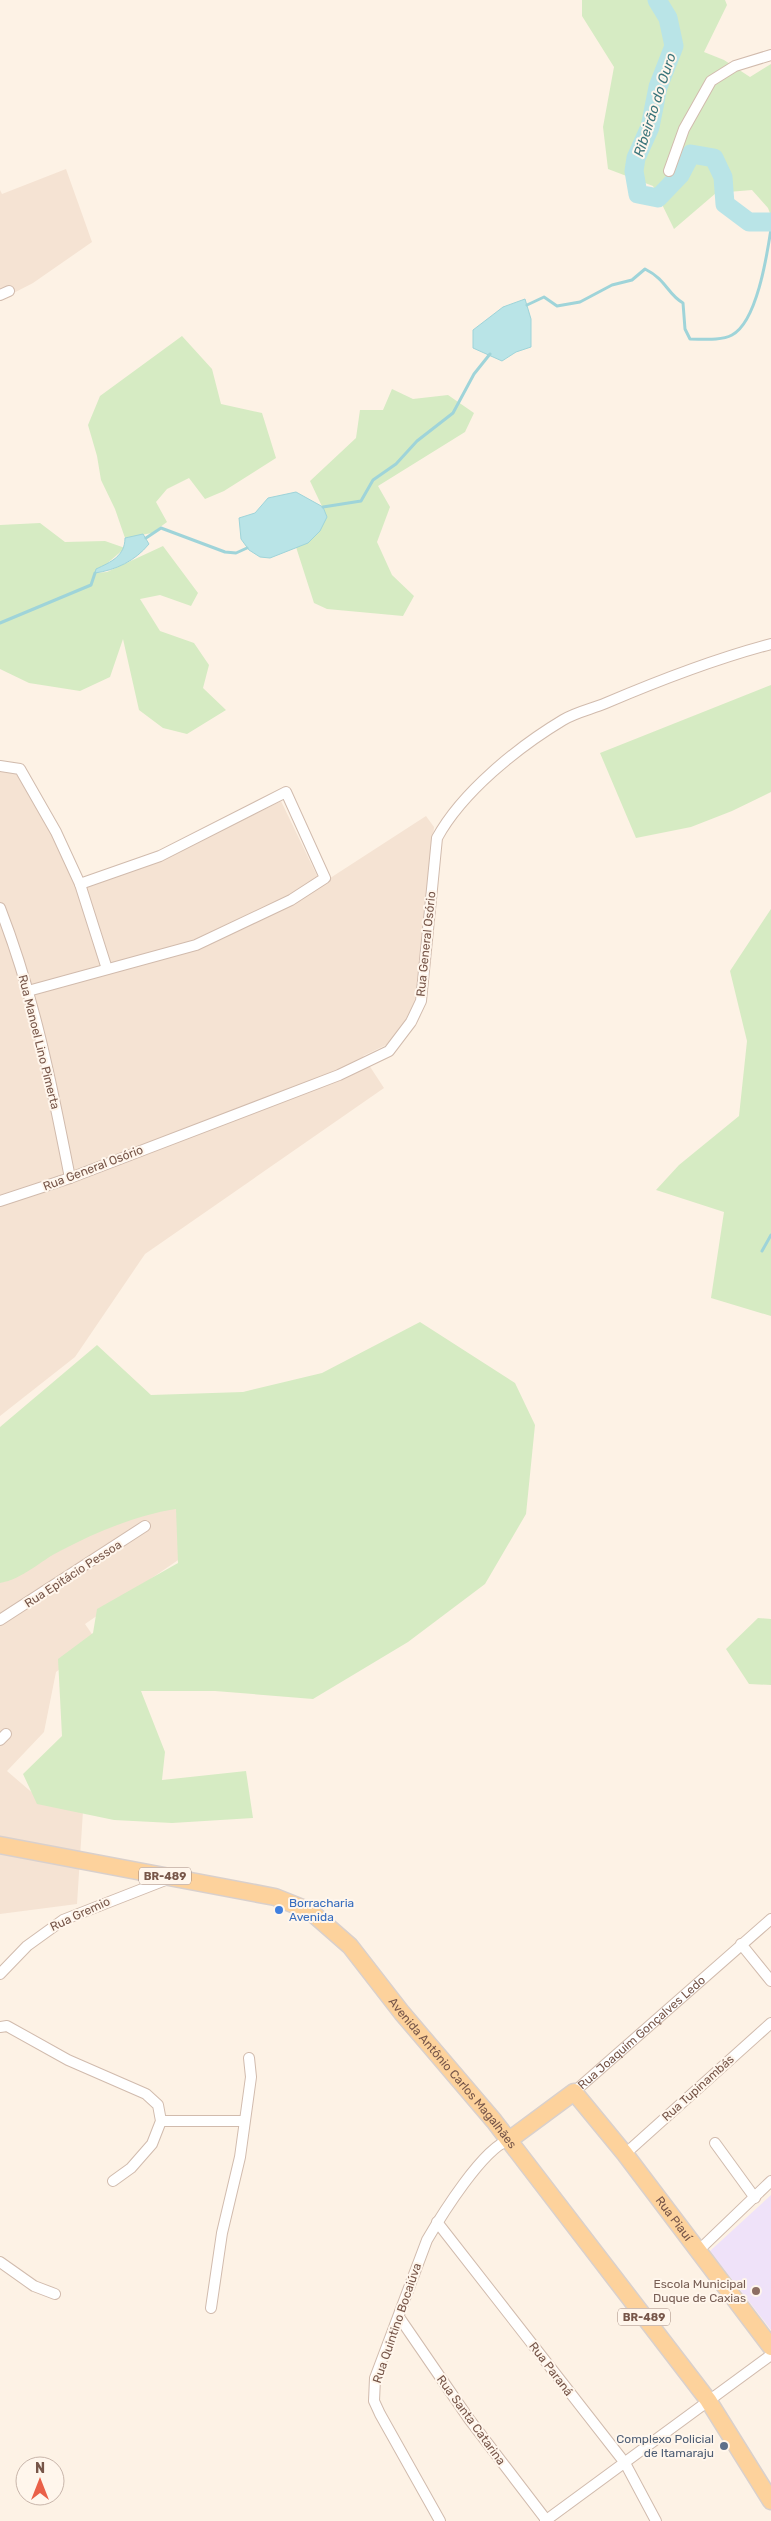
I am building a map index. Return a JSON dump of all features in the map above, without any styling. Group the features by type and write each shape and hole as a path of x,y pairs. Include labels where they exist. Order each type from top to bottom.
{"main road":[{"name":"Avenida Antônio Carlos Magalhães","path":"0,1845 274,1897 310,1910 325,1921 350,1946 402,2013 509,2140 708,2400 771,2501"},
{"name":"Rua Joaquim Gonçalves Ledo","path":"509,2140 574,2092"},
{"name":"Rua Piauí","path":"574,2092 625,2154 771,2347"}],"street":[{"path":"669,171 684,129 711,81 735,66 771,55"},
{"name":"Rua General Osório","path":"0,1201 70,1178 302,1091 389,1051 411,1022 420,1001 437,838 445,823 472,794 511,756 565,718 659,681 771,644"},
{"path":"0,766 20,769 29,784 80,884 107,969"},
{"path":"28,991 196,945 291,900 325,878 286,792 160,856 80,884"},
{"name":"Rua Manoel Lino Pimerta","path":"0,908 28,991 51,1078 70,1178"},
{"name":"Rua Epitácio Pessoa","path":"0,1620 145,1526"},
{"name":"Rua Gremio","path":"0,1974 27,1946 63,1920 130,1892 174,1877"},
{"name":"Rua Joaquim Gonçalves Ledo","path":"574,2092 771,1919"},
{"path":"741,1944 771,1981"},
{"name":"Rua Tupinambás","path":"625,2154 771,2023"},
{"path":"2,2024 68,2060 146,2094 158,2105 161,2121 156,2137 131,2168 113,2180"},
{"path":"211,2308 222,2233 236,2179 251,2077 249,2058"},
{"path":"161,2121 244,2121"},
{"name":"Rua Quintino Bocaiúva","path":"440,2521 374,2401 376,2378 427,2240 437,2222 489,2152 509,2140"},
{"path":"715,2143 755,2198"},
{"path":"698,2251 771,2181"},
{"name":"Rua Paraná","path":"437,2222 624,2463 656,2521"},
{"path":"0,2262 34,2286 55,2294"},
{"name":"Rua Santa Catarina","path":"398,2317 469,2419 546,2521"},
{"path":"546,2521 771,2355"}],"shaded area":[{"path":"66,169 92,242 33,283 0,300 0,190 2,194"},
{"path":"0,761 25,767 87,887 169,857 281,801 321,884 426,816 434,827 425,933 416,1000 401,1029 386,1045 363,1056 384,1088 145,1254 75,1357 0,1416"},
{"path":"236,1505 184,1556 85,1624 96,1640 56,1672 44,1732 7,1771 43,1802 83,1811 77,1904 0,1914 0,1574 97,1513"},
{"name":"Escola Municipal Duque de Caxias","path":"771,2195 771,2330 710,2251"}],"green space":[{"path":"582,0 725,0 727,5 704,52 724,60 750,77 771,64 771,216 768,208 752,190 716,193 674,229 653,186 608,169 603,127 614,67 582,16"},
{"path":"182,336 212,369 221,404 262,413 276,458 224,491 205,499 189,478 167,489 156,502 167,522 152,533 125,538 115,509 101,480 97,456 88,425 100,396"},
{"path":"392,389 413,399 448,395 474,413 465,432 378,486 390,507 377,542 392,575 414,596 403,616 327,609 314,603 296,547 314,537 327,517 310,481 356,438 360,410 383,410"},
{"path":"40,523 65,542 105,541 125,548 96,573 107,572 163,546 198,593 191,606 160,595 140,599 160,631 194,643 209,665 203,688 226,710 187,734 163,728 139,710 123,639 110,677 80,691 29,683 0,669 0,525"},
{"path":"771,685 771,792 732,811 691,827 636,838 600,753"},
{"path":"771,909 771,1316 711,1298 724,1212 656,1190 679,1165 739,1116 747,1041 730,971"},
{"path":"420,1322 515,1383 535,1425 526,1514 485,1584 408,1642 313,1699 215,1691 141,1691 165,1752 162,1780 246,1771 253,1818 172,1823 114,1820 37,1804 23,1774 62,1736 58,1659 93,1633 97,1609 178,1563 176,1509 146,1515 102,1531 60,1551 24,1574 0,1583 0,1427 97,1345 151,1395 243,1392 322,1373"},
{"path":"758,1618 771,1619 771,1685 749,1684 726,1649"}],"water":[{"path":"525,299 531,319 531,347 516,352 502,361 473,348 473,330 503,307"},
{"path":"296,492 323,507 327,517 320,531 308,543 270,558 260,557 249,550 241,539 239,518 255,513 268,498"},
{"path":"143,534 149,544 138,555 118,567 95,573 96,569 112,561 120,554 125,538"}],"waterway":[{"name":"Ribeirão do Ouro","path":"657,0 668,18 674,46 658,87 650,127 636,158 634,171 638,194 658,198 680,175 691,154 714,158 723,177 725,204 749,222 771,222"},
{"path":"527,305 544,297 557,306 580,302 612,285 632,280 645,269 658,278 683,303 685,329 690,339 728,337 741,328 754,303 763,271 771,229"},
{"path":"323,507 361,501 373,480 396,464 417,441 453,413 474,374 490,354"},
{"path":"146,538 161,528 225,552 236,553 247,548"},
{"path":"0,623 91,585 95,573"},
{"path":"762,1251 771,1235"}],"place":[{"name":"Borracharia Avenida","path":"279,1910"},
{"name":"Escola Municipal Duque de Caxias","path":"756,2291"},
{"name":"Complexo Policial de Itamaraju","path":"724,2446"}]}
